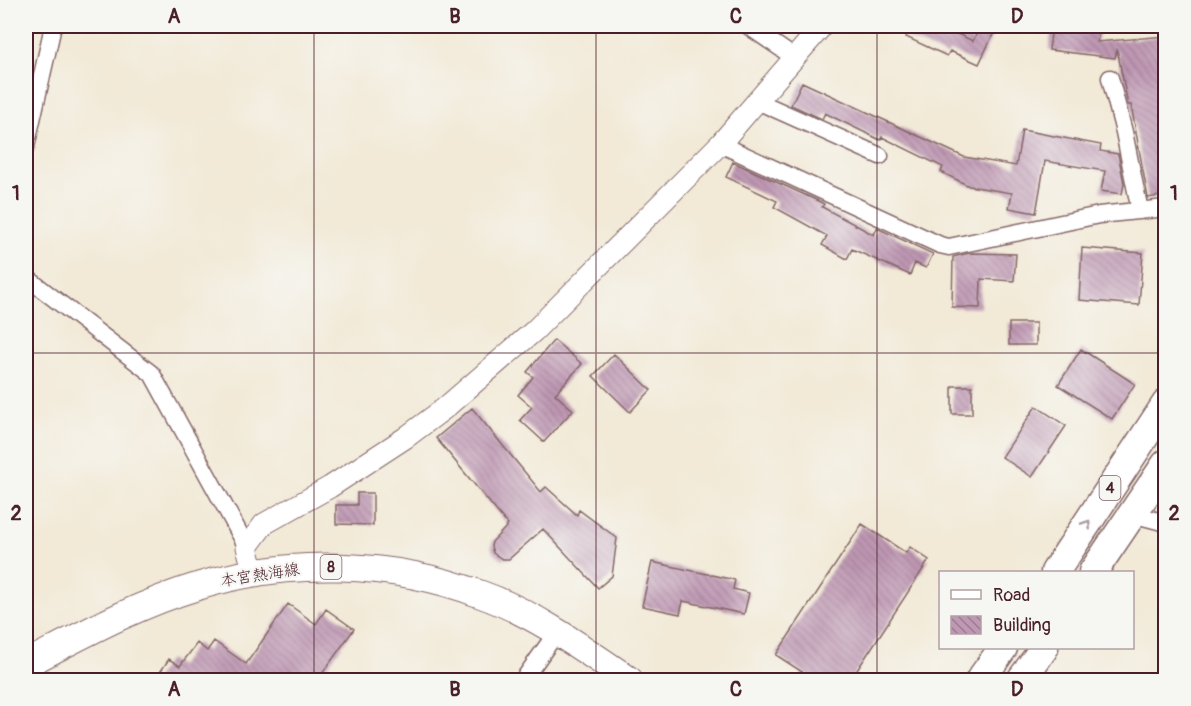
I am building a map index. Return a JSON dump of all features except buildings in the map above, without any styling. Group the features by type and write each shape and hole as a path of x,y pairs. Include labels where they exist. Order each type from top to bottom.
{"highway":[{"name":"4","path":"1056,571 1166,404"},
{"name":"4","path":"1094,571 1166,464"},
{"path":"980,681 1002,649"},
{"path":"1021,681 1043,649"}],"main road":[{"name":"本宮熱海線","path":"26,664 135,609 198,586 250,560 398,573 481,594 557,632 629,681"}],"street":[{"path":"26,147 53,26"},
{"path":"748,26 795,58"},
{"path":"250,560 264,524 330,487 405,438 445,408 534,331 720,144 822,26"},
{"path":"1110,78 1140,211"},
{"path":"757,101 880,156"},
{"path":"720,144 940,245 960,245 1099,215 1166,208"},
{"path":"26,277 152,374 250,560"},
{"path":"1132,514 1166,524"},
{"path":"523,681 557,632"}]}
